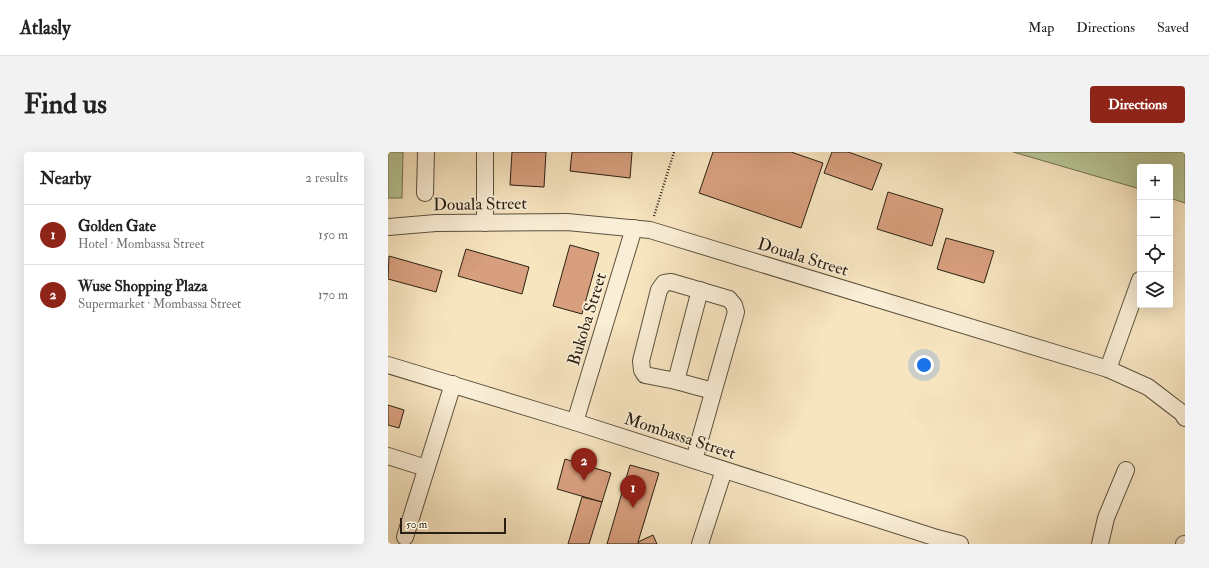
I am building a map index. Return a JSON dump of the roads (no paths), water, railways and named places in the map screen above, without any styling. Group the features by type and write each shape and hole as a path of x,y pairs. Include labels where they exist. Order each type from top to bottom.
{"street":[{"path":"425,193 426,152"},
{"path":"485,152 485,223"},
{"name":"Douala Street","path":"388,227 436,223 567,222 642,229 1108,369 1148,387 1182,413 1185,418"},
{"name":"Bukoba Street","path":"575,422 642,229"},
{"path":"694,460 736,312 734,305 729,299 671,282 664,283 659,290 641,361 642,370 645,375 676,381 713,391"},
{"path":"1108,369 1137,288"},
{"path":"676,381 700,290"},
{"name":"Mombassa Street","path":"388,365 575,422 937,538 960,544"},
{"path":"405,537 453,384"},
{"path":"388,456 426,468"},
{"path":"700,544 724,470"},
{"path":"1100,544 1106,518 1126,470"}],"place":[{"name":"Wuse Shopping Plaza","path":"584,481"},
{"name":"Golden Gate","path":"633,508"}]}
